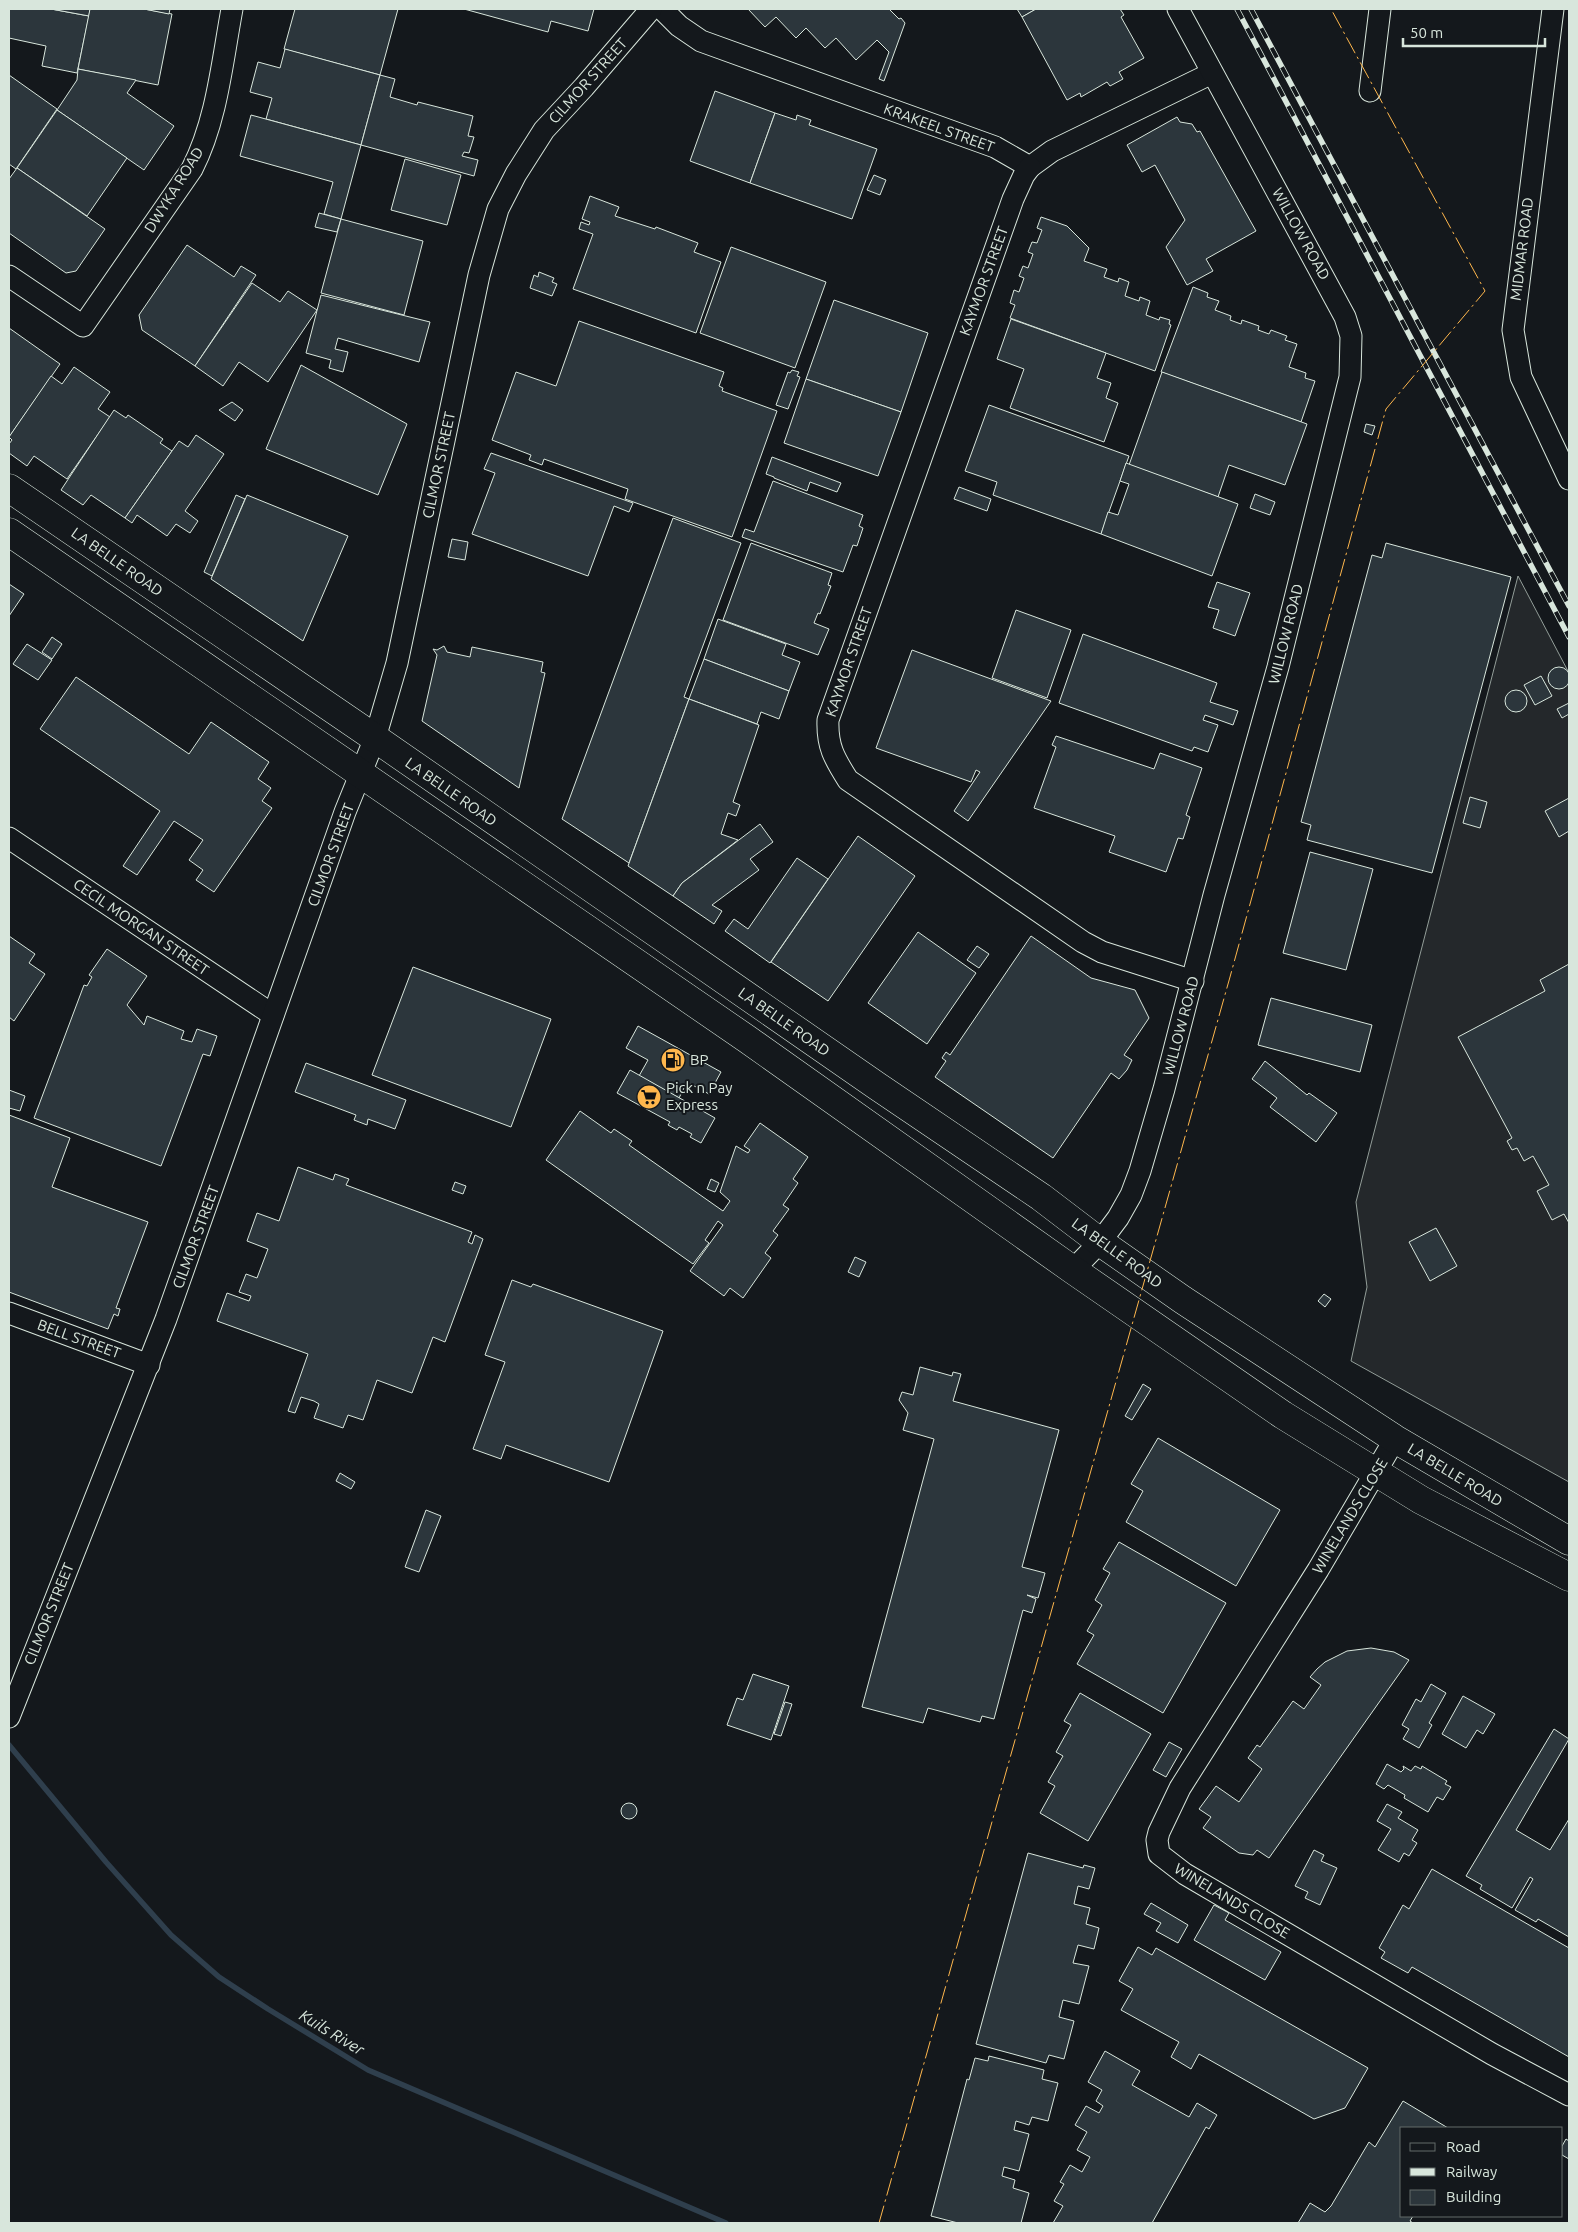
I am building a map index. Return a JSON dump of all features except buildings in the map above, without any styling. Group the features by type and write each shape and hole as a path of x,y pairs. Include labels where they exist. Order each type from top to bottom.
{"main road":[{"name":"LA BELLE ROAD","path":"9,488 375,738 844,1064 1041,1197 1100,1242 1246,1343 1395,1439 1569,1541"},
{"path":"9,532 748,1039 1073,1270 1283,1415 1421,1500 1569,1577"}],"street":[{"name":"DWYKA ROAD","path":"9,276 83,326 192,169 203,148 210,128 232,9"},
{"name":"CILMOR STREET","path":"9,1718 148,1365 206,1211 273,1015 360,774 375,738 397,663 479,276 498,209 516,174 544,130 651,9"},
{"name":"KRAKEEL STREET","path":"662,9 679,26 710,44 995,148 1030,166"},
{"name":"WILLOW ROAD","path":"1073,1270 1100,1242 1118,1218 1138,1175 1164,1089 1214,896 1280,657 1347,391 1352,354 1351,336 1345,317 1178,9"},
{"path":"1370,91 1380,9"},
{"name":"MIDMAR ROAD","path":"1553,9 1512,330 1521,377 1569,479"},
{"path":"1030,166 1052,152 1212,73"},
{"name":"KAYMOR STREET","path":"1030,166 1019,184 907,497 828,720 827,737 831,750 848,780 1083,942 1102,952 1193,981"},
{"name":"CECIL MORGAN STREET","path":"9,838 273,1015"},
{"name":"BELL STREET","path":"9,1313 148,1365"},
{"name":"WINELANDS CLOSE","path":"1395,1439 1318,1570 1180,1788 1159,1832 1157,1840 1159,1854 1194,1879 1492,2054 1569,2095"}],"shaded area":[{"path":"1518,576 1569,673 1569,1482 1351,1361 1367,1287 1356,1202"}],"waterway":[{"name":"Kuils River","path":"9,1745 106,1862 171,1935 219,1977 368,2070 726,2223"}],"railway":[{"path":"1237,9 1569,637"},
{"path":"1251,9 1569,606"}],"power":[{"path":"879,2223 1230,977 1386,409 1485,291 1331,9"}],"place":[{"name":"BP","path":"673,1060"},
{"name":"Pick n Pay Express","path":"649,1097"}]}
